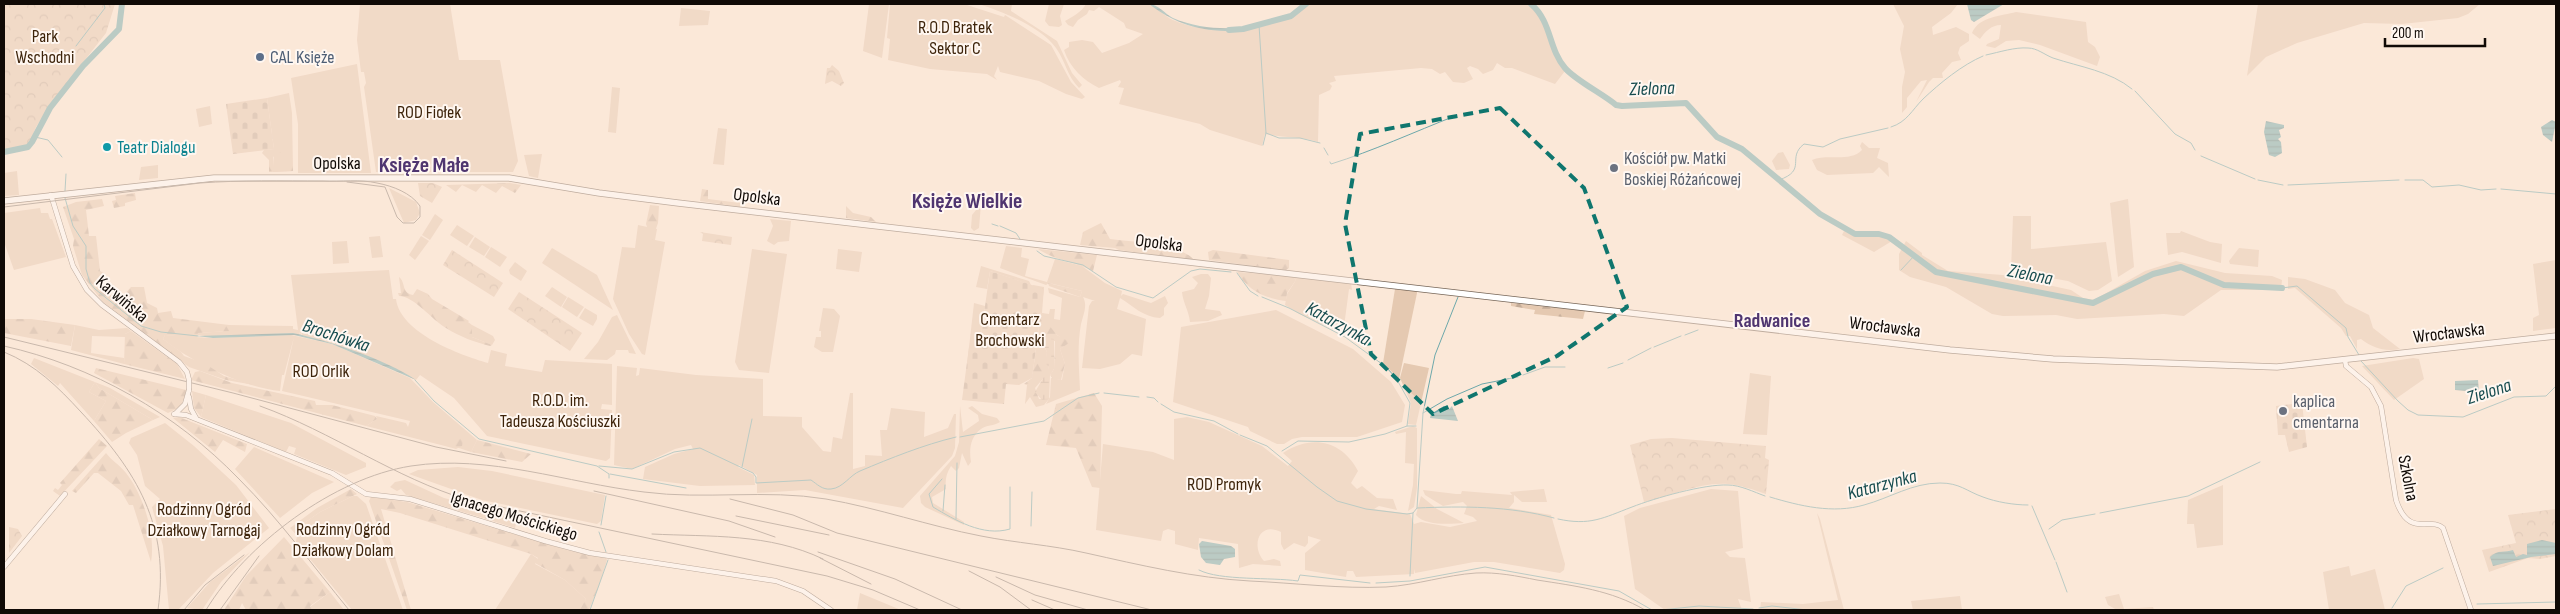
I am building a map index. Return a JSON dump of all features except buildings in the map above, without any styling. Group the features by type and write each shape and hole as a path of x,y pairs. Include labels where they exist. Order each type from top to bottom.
{"main road":[{"name":"Opolska","path":"4,201 214,178 509,178 622,196 1458,293"},
{"name":"Wrocławska","path":"1458,293 2030,358 2249,367 2309,364 2556,336"}],"street":[{"name":"Karwińska","path":"51,195 71,260 83,285 102,305 179,362 187,372 189,396 183,408 174,414"},
{"name":"Szkolna","path":"2345,360 2346,366 2373,391 2381,406 2400,510 2416,524 2439,525 2443,528 2471,610"},
{"path":"189,396 192,411 197,420"},
{"name":"Ignacego Mościckiego","path":"174,414 185,414 332,473 366,494 410,499 575,550 776,581 803,591 831,610"},
{"path":"4,567 65,494"}],"highlighted area":[{"path":"1500,108 1584,188 1627,307 1557,356 1433,414 1371,354 1345,224 1360,134"}],"green space":[{"path":"1125,2 1148,4 1154,6 1170,18 1189,26 1207,29 1243,30 1261,27 1278,21 1294,14 1308,4 1528,4 1536,11 1546,28 1555,54 1565,71 1555,84 1512,68 1505,68 1497,63 1493,70 1483,74 1478,69 1470,66 1467,68 1473,79 1464,83 1453,82 1445,72 1440,74 1432,69 1421,68 1334,76 1336,81 1329,83 1332,86 1330,90 1319,95 1318,142 1265,134 1262,146 1210,130 1200,124 1119,104 1124,88 1118,87 1121,82 1120,80 1099,88 1082,77 1073,68 1064,50 1069,47 1069,42 1082,40 1093,42 1102,53 1129,43 1143,34 1126,28 1124,23 1099,7 1094,11 1089,10 1073,27 1068,25 1065,21 1079,12 1086,4"},
{"name":"Park Wschodni","path":"4,4 115,4 106,33 52,102 36,127 30,142 24,147 4,150"},
{"name":"ROD Fiołek","path":"360,4 450,4 459,60 500,60 518,161 513,172 376,172 364,87 366,83 364,72 361,72 357,40"},
{"path":"869,4 889,4 882,58 863,51"},
{"name":"R.O.D Bratek Sektor C","path":"890,4 964,4 1004,17 1005,15 1051,45 1071,82 1085,97 1082,99 1066,94 1039,81 1000,72 998,66 994,76 997,80 987,74 930,69 888,60 890,39 887,38"},
{"path":"978,4 1012,4 1011,11 1057,41 1072,73 1082,85 1079,88 1075,83 1056,48 1041,33 1009,15"},
{"path":"1049,4 1064,4 1060,16 1062,25 1059,27 1049,26 1045,21"},
{"path":"1893,4 1958,4 1951,13 1932,27 1933,35 1956,27 1969,34 1969,41 1960,47 1958,53 1961,60 1952,62 1942,73 1943,78 1933,78 1916,102 1927,80 1921,81 1907,98 1907,107 1902,113 1902,87 1905,72 1900,49 1904,26"},
{"path":"2258,4 2480,4 2468,14 2458,18 2402,24 2364,23 2297,43 2266,57 2247,76"},
{"path":"681,8 710,11 708,25 679,26"},
{"path":"2016,12 2086,22 2088,42 2095,47 2100,57 2097,66 2040,45 2019,40 2006,41 1995,48 1986,46 1999,39 2001,25 1986,31 1980,39 1972,33 1975,27 1985,20"},
{"name":"ROD Fiołek","path":"357,64 371,173 298,173 298,124 291,78"},
{"path":"832,65 839,71 844,83 841,86 832,81 825,84 827,68 830,68"},
{"path":"612,87 620,88 616,133 608,132"},
{"path":"289,93 292,113 293,171 273,172 274,149 267,98"},
{"path":"267,98 274,149 233,154 226,104"},
{"path":"210,106 212,124 199,127 196,109"},
{"path":"718,128 727,129 724,165 713,164"},
{"path":"1862,142 1869,148 1880,148 1877,158 1888,163 1889,177 1879,167 1873,173 1827,175 1817,170 1812,160 1857,154 1862,150 1860,146"},
{"path":"274,149 281,152 273,157 274,168 293,166 293,171 269,172 269,160 262,153 264,150"},
{"path":"1783,152 1790,165 1789,169 1776,170 1772,161 1778,153"},
{"path":"542,154 538,178 529,176 524,155"},
{"path":"158,165 158,178 139,180 141,167"},
{"path":"17,171 19,195 4,196 4,173"},
{"path":"418,183 433,183 442,187 432,203 420,196"},
{"path":"510,183 521,185 515,193 502,186 496,193 482,185 476,192 462,185 456,192 446,185"},
{"path":"389,188 416,202 420,213 416,220 404,223"},
{"path":"702,189 708,190 708,199 740,203 740,207 700,201"},
{"path":"135,193 136,200 125,203 125,206 114,208 112,201 116,200 115,196"},
{"path":"102,199 104,206 86,210 89,236 96,236 100,271 105,274 106,280 97,287 101,290 106,289 117,303 131,287 144,287 147,303 157,308 158,313 171,311 173,318 229,325 229,331 198,333 197,338 165,335 163,339 184,356 204,363 224,376 254,385 226,380 189,367 103,302 82,275 73,246 74,239 63,207 76,202"},
{"path":"2128,199 2134,267 2118,277 2110,203"},
{"path":"981,204 979,228 974,231 971,228 972,215"},
{"path":"650,205 659,206 658,223 652,240 646,224"},
{"path":"846,206 853,213 871,217 876,222 846,218"},
{"path":"40,208 41,213 48,213 50,219 52,219 66,257 14,270 4,242 4,213"},
{"path":"435,214 443,220 430,240 422,235"},
{"path":"2013,216 2031,216 2031,249 2106,242 2112,281 2098,290 2089,291 2068,281 2011,271"},
{"path":"770,219 791,221 789,241 778,242 774,245 767,241 773,226"},
{"path":"1101,223 1110,239 1143,242 1167,247 1187,254 1194,260 1115,248 1080,245 1083,232"},
{"path":"457,225 474,236 467,246 450,235"},
{"path":"638,225 657,229 655,240 665,242 645,355 642,354 629,334 613,299 622,247 635,248"},
{"path":"1844,231 1882,236 1892,241 1874,252 1842,235"},
{"path":"2181,231 2210,242 2222,244 2221,263 2182,252 2168,255 2166,233 2180,233"},
{"path":"700,232 732,237 731,245 702,241 703,234"},
{"path":"380,236 383,257 372,258 369,237"},
{"path":"421,236 429,241 415,260 409,255"},
{"path":"475,237 490,247 484,256 469,247"},
{"path":"347,241 349,263 333,264 332,242"},
{"path":"1906,241 1922,253 1922,255 1948,271 2003,275 2071,290 2083,298 2094,300 2145,271 2176,261 2225,273 2272,276 2282,280 2281,290 2221,290 2184,316 2164,314 2077,319 2056,315 2003,316 1992,314 1946,287 1910,277 1899,270 1899,254"},
{"path":"1006,246 1022,248 1021,257 1029,259 1025,276 1047,282 1055,259 1082,266 1105,283 1122,291 1121,296 1123,294 1151,303 1165,296 1168,303 1164,308 1164,315 1160,318 1143,313 1120,298 1117,309 1146,319 1142,356 1132,354 1120,364 1100,369 1082,368 1089,306 1092,301 1095,301 1083,297 1085,307 1079,348 1080,390 1046,404 1050,397 1051,378 1062,380 1065,364 1060,349 1067,344 1051,329 1043,318 1033,285 1044,287 1042,313 1049,314 1050,309 1055,309 1054,319 1060,320 1062,298 1049,293 1048,288 1080,297 1082,291 1049,283 1046,285 1000,268"},
{"path":"491,247 507,257 500,267 485,257"},
{"path":"552,248 597,275 613,310 542,263"},
{"path":"2239,248 2259,250 2258,267 2230,264 2229,261"},
{"path":"752,249 787,254 769,373 739,370 735,362"},
{"path":"838,249 862,252 859,272 836,269"},
{"path":"1038,249 1097,255 1093,271 1051,256"},
{"path":"452,250 503,283 494,297 443,265"},
{"path":"1213,250 1289,260 1289,268 1286,270 1209,260 1208,252"},
{"path":"2556,260 2556,328 2533,331 2533,318 2539,315 2533,264"},
{"path":"515,262 527,271 521,281 510,274 509,270"},
{"path":"981,266 1029,281 1031,285 990,271 987,289 976,287"},
{"name":"R.O.D. im. Tadeusza Kościuszki","path":"389,270 393,299 396,299 400,311 408,322 433,341 462,354 488,363 491,350 507,354 505,366 542,372 545,360 612,364 612,405 602,404 601,409 612,410 610,458 606,461 487,436 454,398 420,375 416,380 347,348 302,335 302,332 301,335 300,332 299,335 213,337 197,335 198,333 228,331 229,325 293,326 293,329 298,330 291,275"},
{"name":"Cmentarz Brochowski","path":"990,271 1044,289 1032,378 1019,385 1006,384 1004,404 962,400 969,347 979,348"},
{"path":"1237,272 1292,276 1296,280 1287,293 1286,301 1264,296 1252,289"},
{"path":"1208,274 1211,278 1205,309 1220,311 1222,315 1208,321 1190,322 1182,292 1194,289 1198,283 1192,277"},
{"path":"1292,276 1351,283 1352,290 1349,289 1343,334 1299,314 1285,305 1287,294 1296,280"},
{"path":"399,277 409,294 413,295 417,289 428,294 432,299 469,321 472,325 472,337 492,345 479,343 457,334 411,300 399,296 398,293 401,293"},
{"path":"2288,277 2305,279 2335,290 2345,303 2369,315 2373,328 2400,349 2389,350 2379,348 2361,339 2357,340 2357,349 2350,336 2346,336 2341,328 2295,288 2288,289"},
{"path":"1048,283 1082,291 1080,297 1049,286"},
{"path":"552,287 567,297 561,307 545,296"},
{"path":"1395,289 1417,291 1399,379 1383,363"},
{"path":"519,292 582,333 570,351 508,309"},
{"path":"568,297 584,307 577,317 562,307"},
{"path":"974,303 985,306 979,349 967,365"},
{"path":"1511,303 1585,311 1583,319 1534,314 1535,310 1511,306"},
{"path":"585,308 597,315 593,326 579,318"},
{"path":"823,308 834,309 840,316 833,352 822,352 814,347 816,337 821,337 821,331 819,331"},
{"path":"1276,310 1353,349 1391,382 1405,405 1402,422 1357,437 1302,437 1292,439 1284,444 1277,444 1250,431 1248,427 1173,402 1181,327"},
{"path":"1041,313 1048,318 1048,324 1057,335 1069,343 1060,349 1065,364 1061,380 1053,379 1050,375 1054,369 1055,341 1042,343 1047,352 1046,362 1049,368 1047,374 1035,388 1039,399 1049,399 1044,405 1036,407 1030,397 1025,404 1027,385 1024,384 1032,378"},
{"path":"617,315 636,354 629,353 628,350 616,350 615,354 607,360 584,359 598,342 612,317"},
{"path":"4,319 31,319 75,325 71,346 4,333"},
{"path":"75,325 99,330 127,328 131,331 125,334 125,337 92,336 91,353 124,358 124,364 71,350"},
{"path":"472,325 493,336 495,340 492,345 472,337"},
{"path":"131,331 177,364 185,379 124,364 125,334"},
{"name":"ROD Orlik","path":"165,335 210,338 291,335 332,344 410,378 433,402 477,440 471,452 445,443 445,446 366,426 377,419 376,416 406,423 408,427 410,421 282,391 294,337 284,375 282,375 280,391 250,385 203,365 163,339"},
{"path":"1045,338 1054,339 1054,369 1050,375 1049,399 1042,400 1035,392 1049,368 1045,362 1047,352 1042,342"},
{"path":"34,358 95,382 89,392 106,401 94,421 60,383 58,386 31,364"},
{"path":"2413,358 2419,359 2424,379 2394,400 2362,366"},
{"path":"1404,363 1429,368 1416,425 1408,424 1411,403 1400,378"},
{"path":"617,366 637,368 636,376 639,375 640,368 696,375 763,379 763,416 802,417 802,427 823,451 831,452 833,437 842,439 850,393 853,393 853,469 865,466 865,455 882,456 880,430 887,430 891,408 925,412 924,437 948,428 954,414 956,414 955,448 952,456 903,508 805,490 757,493 757,475 739,465 738,467 754,475 755,485 700,486 643,479 645,467 674,454 693,449 691,445 675,449 632,469 614,465"},
{"path":"96,368 186,390 184,398 176,409 168,413 94,373"},
{"path":"200,371 232,383 315,401 316,405 332,405 375,416 377,419 366,426 191,380 195,372"},
{"path":"1750,373 1771,376 1767,435 1743,434"},
{"path":"95,382 110,388 160,417 153,420 99,388"},
{"path":"95,382 99,388 153,420 112,442 94,421 106,401 89,392"},
{"path":"192,391 206,395 201,417 194,408"},
{"path":"1094,393 1102,406 1100,488 1092,487 1076,448 1046,445 1056,404"},
{"path":"206,395 291,423 366,463 366,467 346,475 294,454 296,448 289,446 286,452 201,417"},
{"path":"2302,403 2307,447 2289,452 2285,435 2278,435 2276,406"},
{"path":"960,406 963,432 979,421 978,415 968,408 972,406 982,414 997,418 1000,422 977,432 971,444 971,462 968,466 962,453 959,468 956,471 951,466 948,472 946,489 932,497 933,503 964,522 964,525 925,507 921,503 920,496 955,456 959,442"},
{"path":"179,417 247,444 245,452 223,440 215,452 173,418"},
{"name":"ROD Promyk","path":"1187,417 1209,422 1262,446 1288,466 1292,461 1283,453 1294,447 1304,443 1315,442 1335,447 1343,452 1358,471 1351,483 1357,489 1362,486 1377,498 1393,499 1397,510 1379,506 1374,509 1410,514 1414,524 1421,522 1450,527 1477,521 1473,517 1464,514 1467,506 1463,502 1443,506 1425,495 1423,490 1456,494 1461,494 1462,491 1512,495 1510,492 1544,489 1547,502 1522,502 1514,495 1514,502 1509,508 1551,515 1565,564 1564,570 1560,573 1494,562 1474,562 1415,573 1414,569 1414,574 1356,577 1353,571 1347,571 1346,577 1305,570 1305,553 1321,540 1308,536 1308,543 1305,547 1294,543 1284,550 1281,544 1281,532 1273,530 1267,530 1262,533 1259,537 1258,549 1264,561 1274,559 1280,561 1281,566 1253,564 1239,568 1238,544 1199,538 1198,550 1175,544 1175,531 1168,529 1163,531 1161,541 1096,530 1103,444 1153,452 1174,460 1174,419"},
{"name":"Rodzinny Ogród Działkowy Tarnogaj","path":"165,423 194,446 236,485 269,528 213,573 179,609 169,610 163,546 152,507 160,499 145,486 137,455 129,443 131,438"},
{"path":"1413,426 1417,428 1417,488 1414,507 1408,511 1413,485 1414,464 1405,463 1406,432 1396,434 1395,432"},
{"path":"443,434 460,437 463,441 462,446 456,449 445,446 445,443 436,440"},
{"path":"1672,438 1766,446 1765,458 1769,460 1766,494 1738,485 1717,484 1696,487 1644,502 1630,445 1651,439"},
{"path":"99,439 107,446 60,496 53,491 55,488 58,490 62,485 60,483"},
{"path":"477,440 531,454 522,462 471,452"},
{"name":"Rodzinny Ogród Działkowy Dolam","path":"254,447 334,482 312,493 280,518 235,469"},
{"path":"106,453 126,473 143,503 152,540 151,562 133,505 129,505 121,491 98,473 94,473 76,493 72,491"},
{"path":"458,467 492,471 605,495 601,521 597,524 482,500 409,474 418,470"},
{"path":"405,480 444,498 505,514 501,519 489,518 485,510 483,518 406,495 401,489 397,491 390,487 395,482"},
{"path":"2223,485 2223,545 2197,548 2194,524 2187,524 2188,500"},
{"path":"351,489 357,494 320,512 293,531 290,528 317,508"},
{"path":"1711,489 1738,491 1743,548 1725,552 1730,557 1745,558 1751,602 1738,599 1742,610 1665,610 1635,589 1624,516 1640,508"},
{"name":"Rodzinny Ogród Działkowy Dolam","path":"353,496 357,496 366,504 403,610 352,610 296,542 297,536 293,531 320,512"},
{"path":"1421,496 1437,509 1464,523 1438,524 1420,519 1416,515"},
{"path":"371,497 407,502 567,550 606,558 599,586 589,610 580,610 586,599 565,580 535,563 538,558 531,554 400,513 381,509 411,610 407,610 369,501"},
{"path":"485,509 486,515 501,519 505,514 518,516 515,528 483,518"},
{"path":"2556,509 2556,556 2540,559 2528,558 2489,572 2482,550 2516,543 2508,515"},
{"path":"1817,513 1844,610 1760,610 1761,602 1803,604 1838,600"},
{"path":"9,527 18,529 22,536 9,553"},
{"path":"284,537 330,592 310,606 312,610 246,610 242,603 239,610 224,610 246,576"},
{"path":"250,552 221,582 202,610 187,608 210,582"},
{"path":"531,554 538,559 535,564 565,580 586,599 581,610 495,610"},
{"path":"2349,566 2351,576 2375,569 2385,610 2329,610 2323,572"},
{"path":"330,592 344,610 312,610 310,607"},
{"path":"860,593 901,610 857,610"},
{"path":"2119,594 2124,609 2153,607 2154,610 2117,610 2108,605 2105,597"},
{"path":"1960,596 1962,610 1913,610 1911,601"}],"water":[{"path":"1149,4 1158,7 1173,18 1189,24 1213,28 1237,28 1237,31 1213,30 1190,26 1169,17"},
{"path":"1967,4 2004,4 1974,22 1971,20"},
{"path":"2552,120 2556,122 2552,142 2543,135 2541,127"},
{"path":"2266,121 2284,125 2284,128 2279,130 2281,137 2278,139 2281,142 2282,153 2275,157 2269,155 2264,132"},
{"path":"293,333 323,341 357,352 373,358 416,380 332,344 294,335 213,338 197,336"},
{"path":"2478,380 2479,392 2455,390 2455,381"},
{"path":"1444,406 1449,409 1452,406 1458,421 1430,418 1431,414"},
{"path":"2542,540 2556,543 2556,554 2531,557 2493,566 2490,557 2496,553 2513,550 2516,557 2523,554 2527,555 2527,544"},
{"path":"1202,541 1231,546 1235,549 1235,557 1224,559 1220,565 1206,563 1201,557 1199,544"}],"waterway":[{"path":"76,46 105,8 104,4"},
{"path":"4,152 28,147 32,142 50,108 83,66 119,29 122,4"},
{"name":"Zielona","path":"1229,30 1243,29 1291,16 1306,4"},
{"name":"Zielona","path":"1531,4 1543,19 1555,52 1565,68 1616,105 1686,103 1717,137 1742,149 1820,214 1855,234 1879,234 1889,237 1936,272 2093,303 2153,274 2181,267 2224,285 2282,288"},
{"path":"1259,25 1266,133 1263,145"},
{"path":"1986,55 2013,49 2031,48 2053,58 2114,78 2132,89"},
{"path":"1891,127 1905,119 1923,99 1951,75 1983,56"},
{"path":"2135,91 2175,134 2191,143 2195,150"},
{"path":"1330,162 1331,164 1362,153 1455,116"},
{"path":"1779,180 1793,172 1797,154 1804,144 1823,147 1840,139 1888,128"},
{"path":"1266,133 1279,138 1300,138 1320,143"},
{"name":"Brochówka","path":"35,137 48,140 62,157"},
{"path":"1324,148 1328,155"},
{"path":"2201,156 2255,179"},
{"name":"Brochówka","path":"65,191 66,174"},
{"path":"2258,180 2283,185"},
{"path":"2288,185 2399,180"},
{"path":"2405,180 2423,180 2432,187 2459,185 2481,190 2496,189"},
{"path":"2501,189 2556,194"},
{"name":"Brochówka","path":"65,198 73,226 86,246 86,269 90,283 95,289 141,326 161,332 198,336"},
{"name":"Katarzynka","path":"992,224 998,226"},
{"name":"Katarzynka","path":"1000,226 1016,233 1020,239"},
{"name":"Katarzynka","path":"1037,251 1044,256 1083,265 1116,287 1153,298 1191,271 1200,269 1231,272"},
{"path":"1901,270 1915,255"},
{"name":"Katarzynka","path":"1237,273 1250,291 1258,296"},
{"name":"Zielona","path":"2282,288 2297,286 2346,328 2348,337 2359,355"},
{"name":"Katarzynka","path":"1262,297 1289,308 1345,337 1386,367 1396,378 1410,403 1407,426"},
{"path":"1417,508 1423,413 1435,355 1458,297"},
{"path":"1685,335 1698,330"},
{"path":"1654,347 1681,336"},
{"path":"1628,360 1651,348"},
{"name":"Zielona","path":"2361,361 2398,401 2408,410 2418,415 2463,417 2514,397 2546,396 2556,386"},
{"path":"1608,368 1623,363"},
{"path":"1523,375 1545,367 1565,367"},
{"path":"1423,413 1447,399 1482,384 1518,377"},
{"name":"Brochówka","path":"415,380 434,401 479,439 597,466 609,474 609,478"},
{"path":"960,437 1044,421 1078,398 1099,393"},
{"path":"1104,393 1139,397"},
{"path":"1147,397 1154,398 1158,402"},
{"path":"1161,404 1174,412 1214,421 1238,434"},
{"path":"742,467 752,419"},
{"name":"Katarzynka","path":"1282,451 1298,441 1349,442 1385,434 1407,426 1416,426"},
{"name":"Katarzynka","path":"1240,435 1267,446 1337,501 1366,509 1407,514 1413,513 1417,508 1486,508 1520,511 1554,518"},
{"path":"599,466 632,469 674,452 700,448 753,473 756,477 756,483 811,480 822,488 831,489 839,486 856,473 872,466 919,448 956,437"},
{"path":"2100,513 2188,496 2260,462"},
{"path":"956,519 957,463"},
{"path":"610,474 686,488"},
{"path":"942,479 929,494 933,507 970,526 990,531 1010,529 1010,487"},
{"name":"Katarzynka","path":"1770,497 1805,506 1840,509 1864,505 1920,485 1947,483 1994,500 2028,505"},
{"path":"943,511 945,485"},
{"name":"Katarzynka","path":"1558,519 1579,522 1596,520 1666,496 1718,485 1737,486 1765,496"},
{"path":"1031,526 1032,492"},
{"name":"Brochówka","path":"601,525 606,496"},
{"name":"Katarzynka","path":"2032,506 2055,560"},
{"path":"1410,576 1413,513"},
{"path":"2049,529 2062,520 2095,514"},
{"name":"Brochówka","path":"599,532 606,552"},
{"name":"Brochówka","path":"590,610 608,560"},
{"name":"Katarzynka","path":"2056,562 2067,592"},
{"path":"1376,583 1410,581 1485,567 1619,591 1652,610"},
{"name":"Katarzynka","path":"2392,608 2406,586 2443,568"},
{"path":"1199,570 1220,576 1232,577 1298,581 1300,575 1370,583"},
{"path":"2477,604 2556,602"},
{"path":"1661,610 1699,606 1753,609"},
{"path":"1759,608 1772,606 1807,610"}],"tram line":[{"path":"4,207 200,183 357,181 383,184 407,194 420,206 420,217 414,223 403,223 397,217 385,187 347,182"}],"railway":[{"path":"4,337 233,393 436,447 506,461"},
{"path":"4,346 37,355 101,379 131,395 188,433 254,494 349,610"},
{"path":"4,352 26,363 64,394 101,434 133,479 145,502 154,526 159,552 158,610"},
{"path":"260,406 313,429 415,480 468,500 827,576 873,590 920,610"},
{"path":"206,610 223,585 244,561 268,539 323,499 352,484 382,473 411,466 440,463 469,464 528,471 644,492 689,495 781,495 826,499 981,536 1073,550 1208,577 1352,587 1386,587 1465,574 1492,573 1606,593 1645,610"},
{"path":"594,491 729,521 775,537"},
{"path":"730,499 793,515 837,533 1152,610"},
{"path":"736,516 829,535"},
{"path":"652,534 718,536 761,540 803,551 823,559"},
{"path":"818,552 895,579 962,610"},
{"path":"184,610 205,585 244,555"},
{"path":"220,610 259,556"},
{"path":"820,558 871,584"},
{"path":"969,571 1000,587 1031,610"},
{"path":"996,577 1035,595 1088,610"},
{"path":"1032,600 1055,610"}],"place":[{"name":"CAL Księże","path":"260,57"},
{"name":"Teatr Dialogu","path":"107,147"},
{"name":"Kościół pw. Matki Boskiej Różańcowej","path":"1614,168"},
{"name":"kaplica cmentarna","path":"2283,411"}],"district":[{"name":"Księże Małe","path":"424,165"},
{"name":"Księże Wielkie","path":"967,201"},
{"name":"Radwanice","path":"1772,321"}]}
